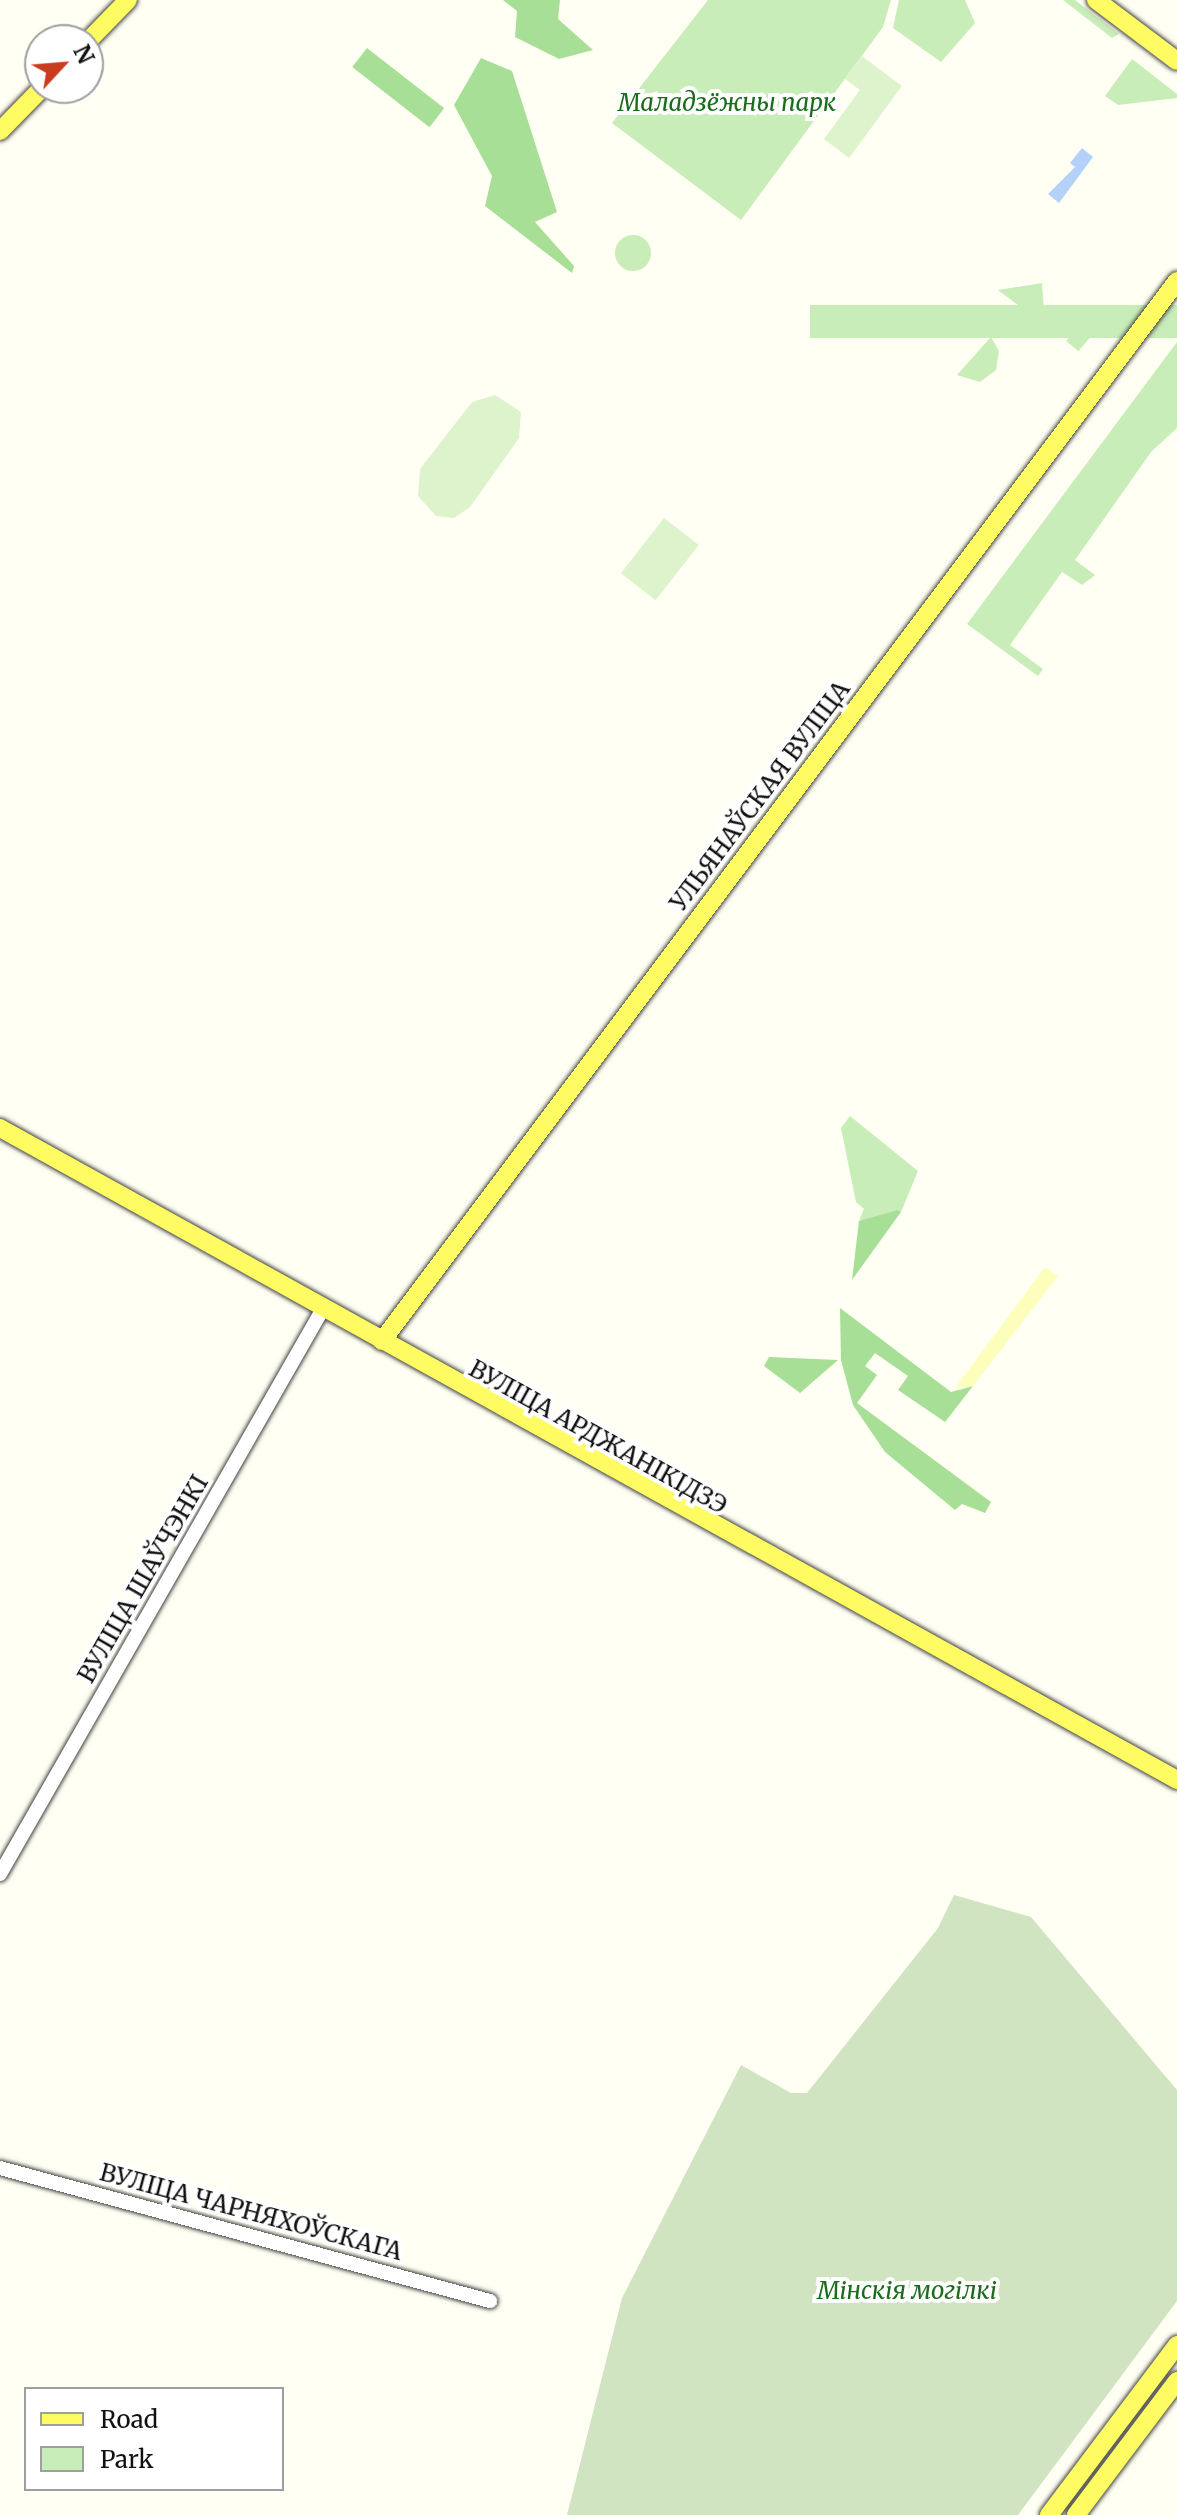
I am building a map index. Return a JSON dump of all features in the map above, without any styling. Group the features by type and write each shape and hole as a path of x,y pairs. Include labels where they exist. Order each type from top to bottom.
{"main road":[{"path":"104,25 128,0"},
{"path":"1096,0 1177,61"},
{"path":"0,131 26,104"},
{"name":"УЛЬЯНАЎСКАЯ ВУЛІЦА","path":"382,1341 1177,281"},
{"name":"ВУЛІЦА АРДЖАНІКІДЗЭ","path":"0,1128 1177,1780"},
{"path":"1049,2515 1177,2345"},
{"path":"1076,2515 1177,2381"}],"street":[{"name":"ВУЛІЦА ШАЎЧЭНКІ","path":"0,1874 324,1307"},
{"name":"ВУЛІЦА ЧАРНЯХОЎСКАГА","path":"0,2168 490,2301"}],"green space":[{"name":"Маладзёжны парк","path":"708,0 891,0 883,27 741,220 612,123"},
{"path":"899,0 965,0 975,23 941,62 893,28"},
{"path":"1063,0 1075,0 1119,34 1112,38"},
{"path":"1132,59 1177,94 1177,98 1118,105 1105,96"},
{"path":"633,235 646,240 651,253 646,266 633,271 620,266 615,253 620,240"},
{"path":"1042,283 1045,325 998,290"},
{"path":"810,305 1177,305 1177,338 810,338"},
{"path":"1088,315 1100,325 1078,351 1066,341"},
{"path":"991,337 999,351 996,370 980,382 957,375"},
{"path":"1177,342 1177,428 1151,452 1075,560 1095,575 1082,585 1062,572 1010,645 1043,669 1038,676 967,624"},
{"path":"850,1116 918,1171 901,1212 859,1221 864,1209 856,1202 841,1128"},
{"name":"Мінскія могілкі","path":"954,1895 1031,1917 1177,2090 1177,2301 1018,2515 567,2515 622,2298 741,2065 791,2093 807,2093 938,1928"}],"shaded area":[{"path":"503,0 560,0 558,19 593,50 559,59 515,37 517,11"},
{"path":"367,48 444,108 429,127 352,67"},
{"path":"862,56 902,86 849,158 824,139 860,90 845,79"},
{"path":"481,58 512,71 557,212 535,222 574,266 572,273 485,206 492,176 454,105"},
{"path":"495,395 521,412 519,438 470,507 454,518 436,516 418,496 420,469 472,402"},
{"path":"664,518 699,545 656,600 621,573"},
{"path":"898,1210 901,1212 852,1280 859,1221"},
{"path":"840,1308 951,1392 973,1386 945,1422 898,1390 908,1376 875,1353 865,1366 877,1375 857,1403 991,1502 985,1513 962,1504 955,1510 885,1452 853,1405 841,1360"},
{"path":"769,1357 838,1360 800,1393 764,1366"}],"sand":[{"path":"1045,1267 1058,1276 973,1386 955,1388"}],"water":[{"path":"1082,148 1093,157 1059,203 1048,194 1075,167 1070,163"}]}
